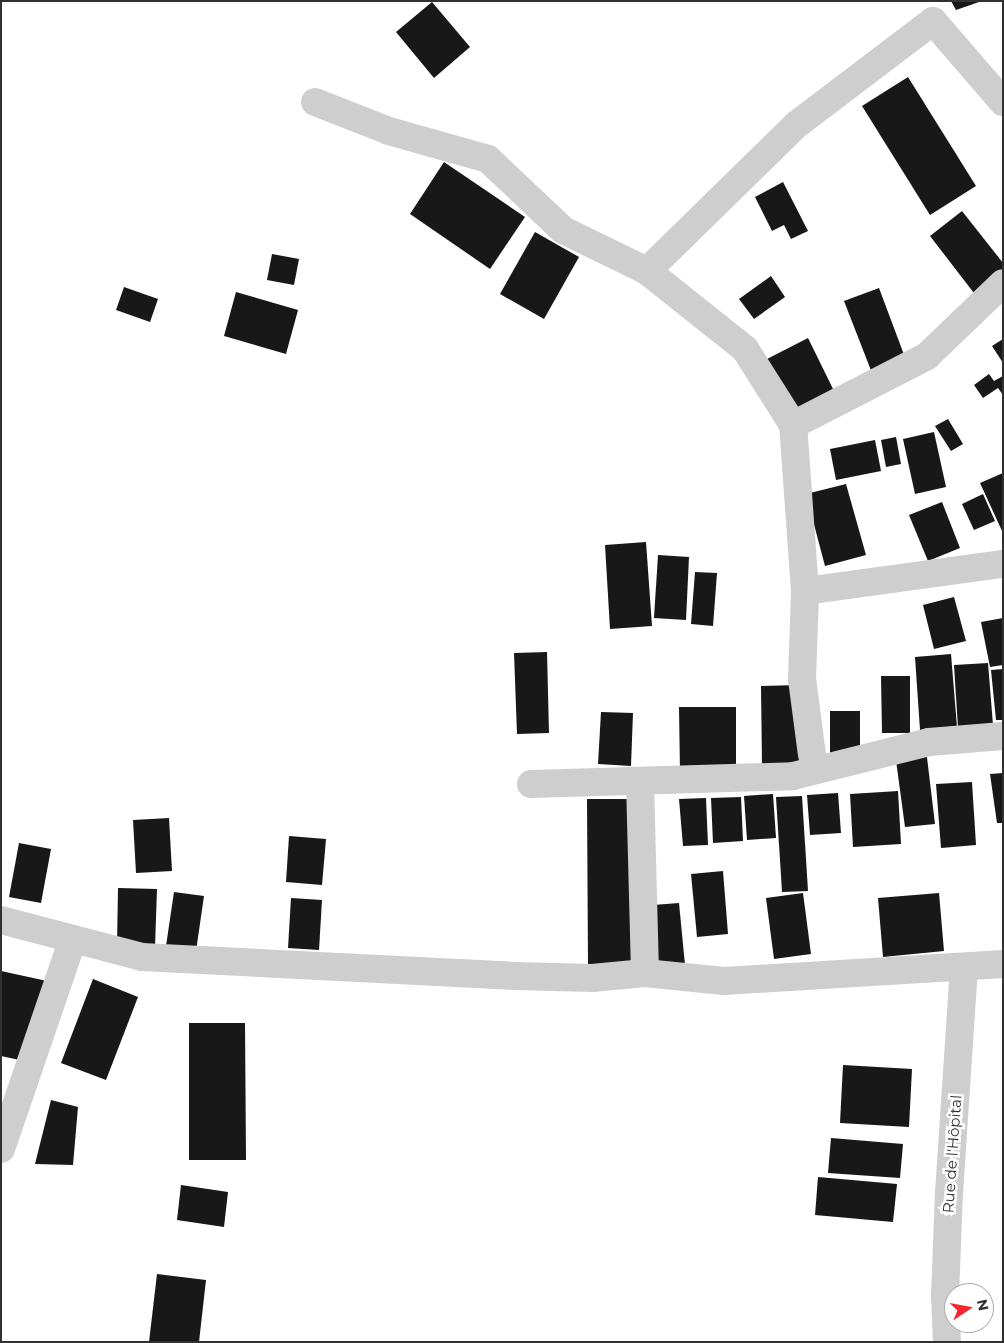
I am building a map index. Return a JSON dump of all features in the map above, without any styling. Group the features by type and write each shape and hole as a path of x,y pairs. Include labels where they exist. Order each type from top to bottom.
{"street":[{"path":"647,271 796,125 933,21 1003,102"},
{"path":"315,102 389,131 488,159 563,230 647,271 745,350 793,425 805,591 802,679 812,755"},
{"path":"793,425 927,356 1003,283"},
{"path":"805,591 1003,564"},
{"path":"531,784 793,776 929,742 1003,736"},
{"path":"640,782 645,973"},
{"path":"1,920 142,957 515,976 592,978 645,973 724,981 1003,964"},
{"path":"1,1149 72,938"},
{"name":"Rue de l'Hôpital","path":"947,1342 945,1296 948,1193 964,967"}],"building":[{"path":"951,1 979,1 979,2 956,10"},
{"path":"432,2 470,47 434,78 396,32"},
{"path":"908,77 976,186 930,215 862,106"},
{"path":"444,162 525,217 490,269 410,214"},
{"path":"783,182 808,231 791,239 784,225 772,231 755,197"},
{"path":"962,211 1003,263 1003,278 977,297 930,236"},
{"path":"535,232 579,257 544,319 500,294"},
{"path":"272,254 299,259 294,285 267,280"},
{"path":"771,276 785,297 754,319 739,299"},
{"path":"124,287 158,299 150,322 116,310"},
{"path":"879,288 906,360 872,373 844,301"},
{"path":"236,292 298,310 286,354 224,336"},
{"path":"808,338 837,397 796,417 767,359"},
{"path":"1003,339 1003,363 992,346"},
{"path":"989,374 994,381 1003,376 1003,395 998,388 983,398 974,385"},
{"path":"948,419 963,444 951,451 935,426"},
{"path":"934,432 946,487 915,494 903,439"},
{"path":"896,437 901,464 886,467 881,440"},
{"path":"875,440 881,471 836,480 830,449"},
{"path":"1003,473 1003,533 980,483"},
{"path":"846,484 866,555 825,566 806,494"},
{"path":"983,494 995,521 974,530 962,504"},
{"path":"942,502 960,548 928,561 909,515"},
{"path":"646,542 652,626 610,629 605,545"},
{"path":"658,555 689,557 686,620 654,618"},
{"path":"695,572 717,573 713,626 691,624"},
{"path":"954,597 966,641 934,649 923,605"},
{"path":"1003,618 1003,665 990,667 981,622"},
{"path":"547,652 549,733 517,734 514,653"},
{"path":"951,654 957,727 920,730 915,657"},
{"path":"988,663 993,725 958,728 954,665"},
{"path":"1003,669 1003,720 996,720 991,670"},
{"path":"881,676 910,676 910,733 882,733"},
{"path":"799,685 800,765 762,766 761,686"},
{"path":"679,707 736,707 736,773 680,773"},
{"path":"830,711 860,711 860,757 830,757"},
{"path":"601,712 633,713 631,766 598,764"},
{"path":"926,749 935,824 905,827 895,753"},
{"path":"1003,773 1003,823 997,823 990,774"},
{"path":"972,782 976,845 941,848 936,784"},
{"path":"898,791 901,844 853,847 850,794"},
{"path":"838,793 841,833 810,835 807,795"},
{"path":"773,794 776,838 747,840 744,796"},
{"path":"802,796 808,891 782,892 776,797"},
{"path":"741,797 743,841 713,843 711,798"},
{"path":"706,798 708,845 683,846 679,799"},
{"path":"587,799 631,799 632,966 588,966"},
{"path":"169,818 172,871 136,873 133,820"},
{"path":"289,836 326,839 322,885 286,882"},
{"path":"19,843 51,849 41,903 9,897"},
{"path":"723,871 728,934 697,937 691,874"},
{"path":"118,888 157,889 155,947 117,946"},
{"path":"174,892 204,896 196,951 166,946"},
{"path":"803,893 811,954 774,959 766,898"},
{"path":"939,893 944,951 883,957 878,898"},
{"path":"291,898 322,900 319,950 288,948"},
{"path":"679,903 685,965 658,968 653,905"},
{"path":"1,971 47,981 29,1062 1,1056"},
{"path":"93,979 138,997 106,1080 61,1063"},
{"path":"189,1023 245,1023 246,1160 189,1160"},
{"path":"843,1065 912,1069 909,1127 840,1123"},
{"path":"51,1100 78,1107 73,1165 35,1164"},
{"path":"831,1138 903,1144 900,1178 828,1173"},
{"path":"818,1177 897,1184 893,1222 815,1215"},
{"path":"181,1185 228,1192 224,1227 177,1220"},
{"path":"157,1274 206,1280 199,1342 149,1342"}]}
